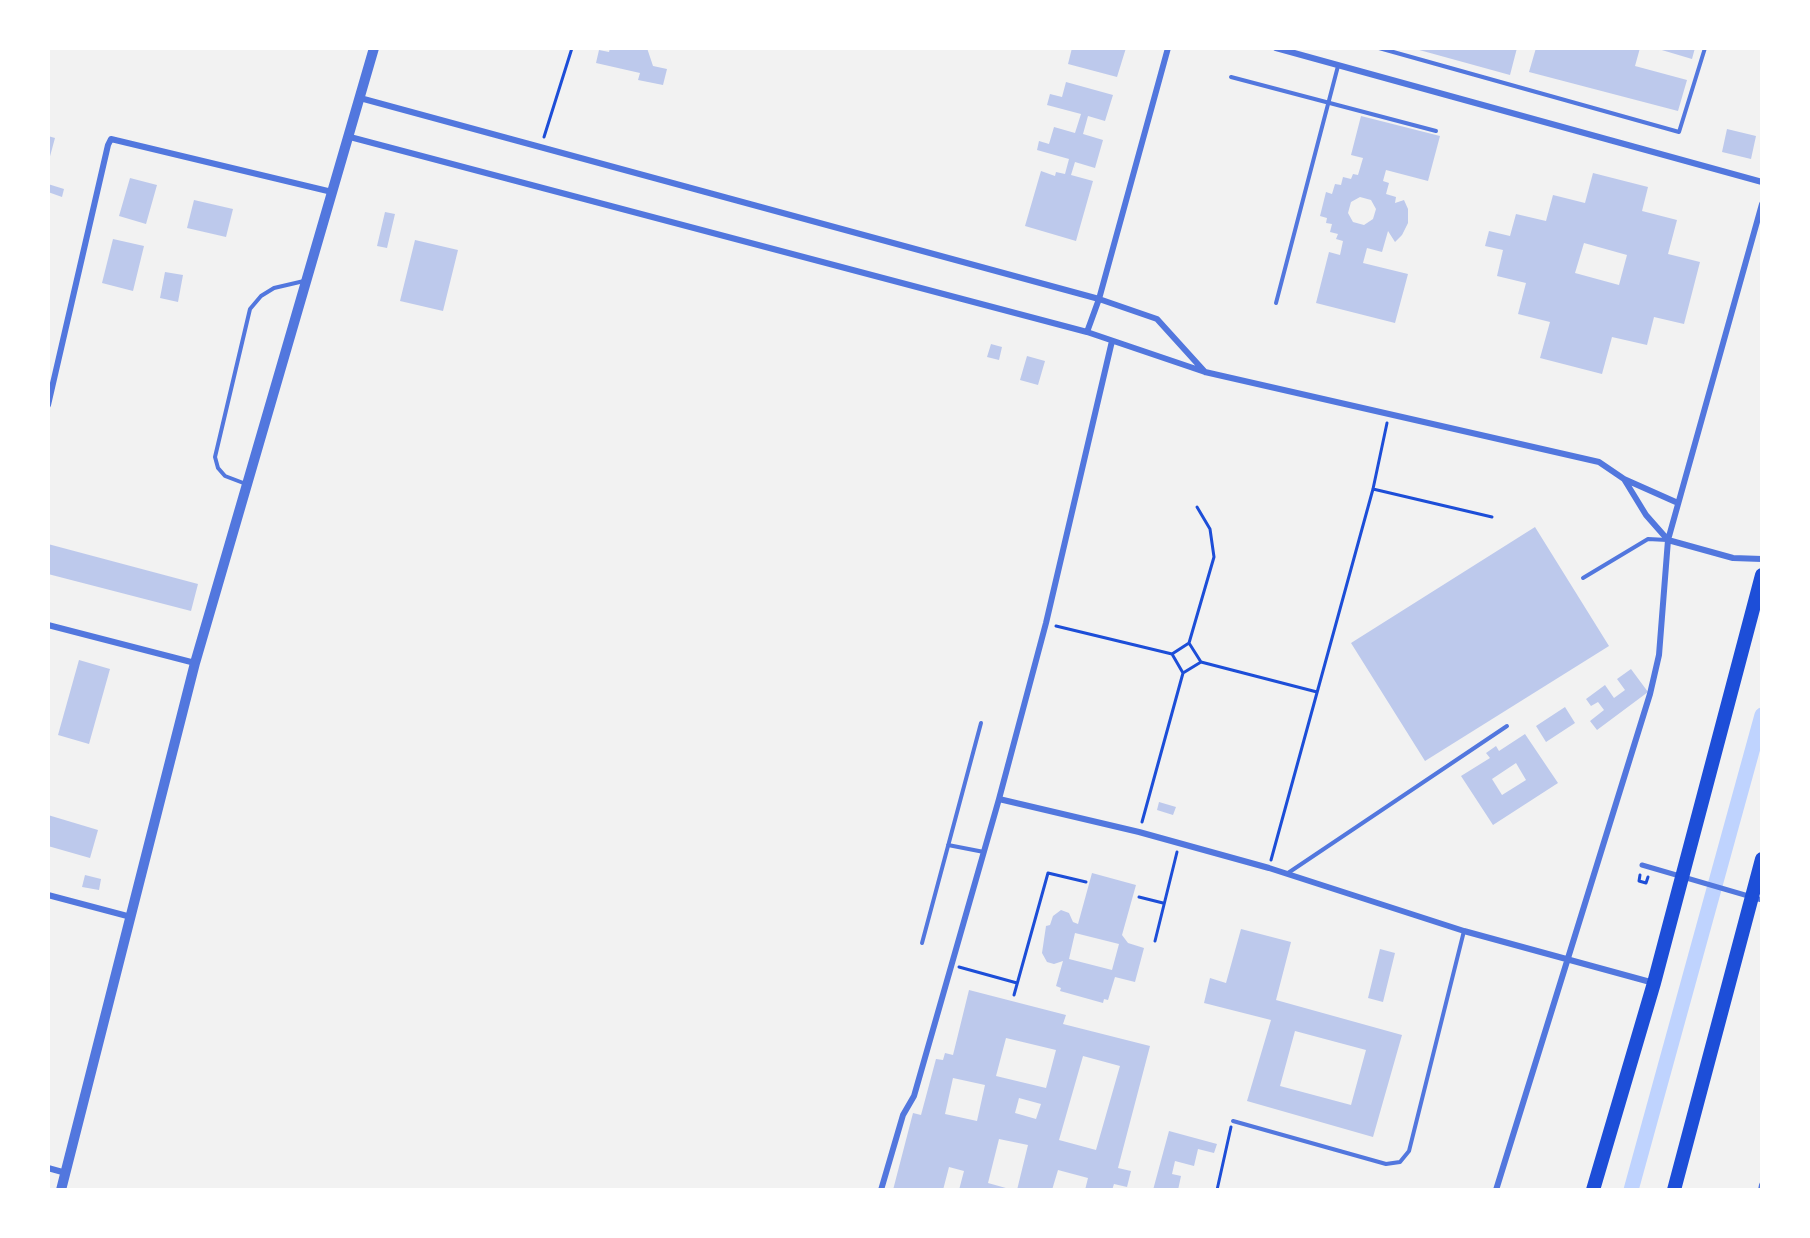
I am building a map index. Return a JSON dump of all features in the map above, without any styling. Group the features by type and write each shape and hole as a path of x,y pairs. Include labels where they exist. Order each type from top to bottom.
{"highway":[{"path":"1593,1190 1654,983 1762,575"},
{"path":"1674,1190 1762,858"}],"street":[{"path":"61,1190 195,663 306,281 351,137 374,48"},
{"path":"1087,332 1099,299 1168,48"},
{"path":"1276,48 1762,182"},
{"path":"360,98 1099,299 1157,319 1205,372"},
{"path":"351,137 1087,332 1205,372 1599,462 1624,479 1678,503"},
{"path":"48,405 111,139 333,193"},
{"path":"1496,1190 1566,958 1650,694 1659,655 1668,540 1762,204"},
{"path":"881,1190 903,1115 914,1096 999,799 1046,623 1113,342"},
{"path":"1624,479 1646,515 1668,540 1732,558 1762,559"},
{"path":"48,625 195,663"},
{"path":"999,799 1139,832 1288,873 1464,931 1654,983"},
{"path":"1642,865 1762,900"},
{"path":"48,895 131,917"},
{"path":"48,1168 66,1173"},
{"path":"1761,1190 1762,1185"}],"lane":[{"path":"1379,48 1680,132 1705,48"},
{"path":"1276,303 1338,65"},
{"path":"1231,77 1436,131"},
{"path":"247,484 225,476 218,468 215,457 250,309 261,296 274,288 306,281"},
{"path":"1582,578 1648,539 1668,540"},
{"path":"922,943 981,723"},
{"path":"1288,873 1507,726"},
{"path":"948,845 984,852"},
{"path":"1233,1121 1386,1164 1400,1162 1409,1152 1464,931"}],"path":[{"path":"540,147 572,48"},
{"path":"1269,868 1373,489 1389,415"},
{"path":"1373,489 1492,517"},
{"path":"1172,654 1189,643 1214,557 1210,529 1197,507"},
{"path":"1046,623 1172,654 1183,673"},
{"path":"1189,643 1201,662 1317,692"},
{"path":"1139,832 1183,673 1201,662"},
{"path":"1155,940 1180,843"},
{"path":"1014,995 1048,873 1086,882"},
{"path":"1139,897 1164,903"},
{"path":"952,965 1017,983"},
{"path":"1217,1190 1233,1121"}],"building":[{"path":"610,48 647,48 653,66 667,69 663,85 638,80 640,73 596,63 599,50 609,52"},
{"path":"1072,48 1126,48 1117,77 1068,64"},
{"path":"1412,48 1517,48 1510,75"},
{"path":"1536,48 1640,48 1635,66 1687,80 1678,111 1529,72"},
{"path":"1655,48 1695,48 1692,59"},
{"path":"1066,82 1113,95 1105,121 1088,116 1083,134 1103,140 1095,168 1075,162 1071,175 1093,181 1076,241 1025,226 1041,171 1055,176 1056,172 1065,174 1069,159 1037,150 1039,141 1049,144 1054,127 1075,133 1081,114 1047,105 1050,94 1062,97"},
{"path":"1361,116 1440,136 1428,181 1386,170 1383,181 1389,183 1386,194 1396,197 1395,203 1404,200 1408,209 1408,223 1402,235 1395,242 1388,231 1382,252 1367,248 1363,263 1408,274 1395,323 1316,303 1329,252 1340,255 1343,241 1336,239 1338,234 1330,232 1332,224 1326,223 1327,218 1320,216 1326,192 1332,194 1335,184 1341,185 1343,177 1351,179 1353,174 1358,175 1363,158 1351,155","holes":["1360,197 1371,200 1376,209 1373,219 1364,225 1353,222 1348,213 1351,202"]},
{"path":"1727,129 1756,136 1751,159 1722,152"},
{"path":"48,136 55,138 49,160 48,160"},
{"path":"1593,173 1648,187 1642,211 1677,220 1668,254 1700,262 1684,324 1654,317 1647,345 1612,337 1602,374 1540,358 1550,322 1518,314 1526,283 1497,276 1503,250 1485,246 1489,231 1510,236 1516,214 1546,221 1553,195 1585,203","holes":["1584,243 1627,255 1619,285 1575,273"]},
{"path":"130,178 157,185 146,224 119,216"},
{"path":"48,184 64,189 62,197 48,192"},
{"path":"194,200 233,209 226,237 187,228"},
{"path":"385,212 395,214 387,248 377,246"},
{"path":"113,239 144,246 133,291 102,283"},
{"path":"415,240 458,250 443,311 400,301"},
{"path":"165,272 183,275 178,302 160,298"},
{"path":"991,344 1002,347 999,360 987,357"},
{"path":"1027,356 1045,361 1038,385 1020,380"},
{"path":"1535,527 1609,646 1425,761 1351,643"},
{"path":"48,544 198,584 191,611 48,574"},
{"path":"79,660 110,669 89,744 58,735"},
{"path":"1631,669 1648,692 1597,730 1590,721 1604,710 1598,702 1591,706 1586,699 1605,685 1614,698 1625,690 1617,679"},
{"path":"1565,707 1575,723 1546,742 1536,726"},
{"path":"1525,734 1558,783 1493,825 1461,776 1490,758 1486,753 1496,746 1499,751","holes":["1516,763 1526,780 1502,795 1492,779"]},
{"path":"1159,802 1176,807 1173,815 1157,810"},
{"path":"48,815 98,830 90,858 48,846"},
{"path":"1092,873 1136,885 1122,935 1128,943 1144,948 1135,982 1115,977 1108,1000 1104,999 1103,1003 1060,991 1061,988 1056,986 1063,961 1054,964 1047,962 1042,953 1046,926 1050,925 1053,916 1061,910 1069,913 1073,922 1078,924","holes":["1075,933 1119,944 1112,970 1069,959"]},
{"path":"85,875 101,879 99,890 82,887"},
{"path":"1241,929 1291,942 1276,1000 1402,1035 1373,1137 1247,1101 1271,1020 1204,1003 1210,978 1226,983","holes":["1295,1031 1366,1050 1351,1105 1280,1086"]},
{"path":"1380,949 1395,953 1383,1002 1368,998"},
{"path":"969,990 1066,1015 1063,1024 1150,1046 1118,1168 1131,1171 1127,1187 1114,1184 1112,1190 1085,1190 1088,1178 1058,1170 1052,1190 1017,1190 1028,1145 999,1139 988,1183 1013,1190 959,1190 964,1171 949,1167 943,1190 893,1190 913,1113 921,1115 936,1059 943,1060 945,1053 953,1055","holes":["1006,1038 1056,1050 1046,1088 996,1076","1083,1056 1120,1066 1096,1150 1059,1140","953,1078 985,1085 977,1121 945,1114","1019,1098 1041,1104 1036,1119 1015,1113"]},
{"path":"1169,1131 1217,1144 1214,1153 1198,1149 1194,1166 1175,1161 1172,1174 1181,1176 1178,1190 1153,1190"}],"waterway":[{"path":"1631,1190 1762,715"}]}
